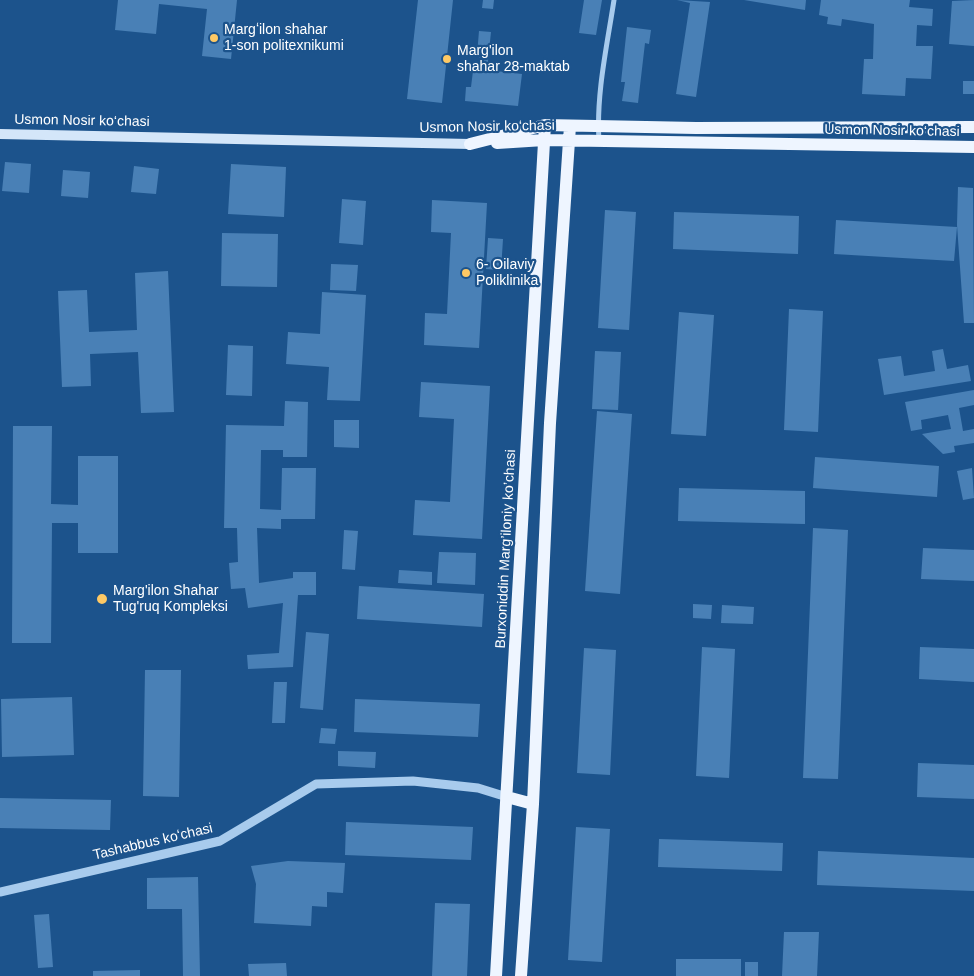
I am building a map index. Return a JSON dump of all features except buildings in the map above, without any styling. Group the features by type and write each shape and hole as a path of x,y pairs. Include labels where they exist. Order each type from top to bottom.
{"main road":[{"name":"Usmon Nosir ko‘chasi","path":"470,144 545,125 598,127 974,127"},
{"name":"Burxoniddin Marg’iloniy ko’chasi","path":"496,976 545,125"},
{"path":"521,976 533,804 550,422 570,126"},
{"name":"Usmon Nosir ko‘chasi","path":"0,134 470,144 544,140 974,148"},
{"path":"507,797 533,804"}],"street":[{"path":"599,142 598,127 614,0"},
{"name":"Tashabbus koʻchasi","path":"0,892 220,841 316,784 413,781 478,788 507,797"}],"place":[{"name":"Margʻilon shahar 1-son politexnikumi","path":"214,38"},
{"name":"Marg'ilon shahar 28-maktab","path":"447,59"},
{"name":"6- Oilaviy Poliklinika","path":"466,273"},
{"name":"Marg'ilon Shahar Tug'ruq Kompleksi","path":"102,599"}]}
